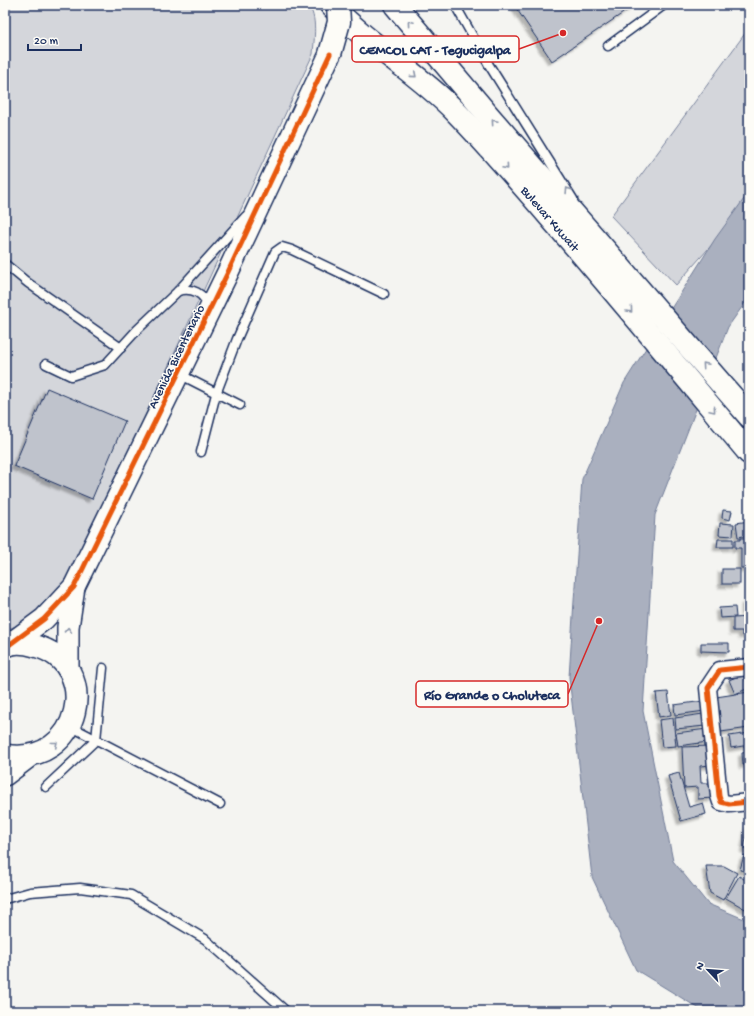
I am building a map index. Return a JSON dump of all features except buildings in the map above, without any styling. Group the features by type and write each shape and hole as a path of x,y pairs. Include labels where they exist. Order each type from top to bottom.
{"main road":[{"name":"Bulevar Kuwait","path":"395,5 603,247 613,274 749,452"},
{"name":"Bulevar Kuwait","path":"339,9 373,44 413,73 446,102 749,416"},
{"path":"330,54 338,22 339,9"}],"street":[{"name":"Avenida Bicentenario","path":"7,645 44,619 74,587 208,313 330,54"},
{"name":"Avenida Bicentenario","path":"68,669 68,627 74,587"},
{"path":"5,755 16,757 30,756 47,750 62,738 70,726 77,705 75,686 68,669 56,657 42,648 26,644 7,645"},
{"path":"749,667 720,670 708,688 718,796 721,802 729,804 749,802"},
{"path":"5,775 30,756"}],"lane":[{"path":"455,5 489,65 603,247"},
{"path":"608,46 664,5"},
{"path":"46,364 71,376 105,365 137,330 178,291 263,196"},
{"path":"201,452 216,394 237,339 275,252 282,247 292,250 384,294"},
{"path":"5,264 28,283 121,348"},
{"path":"178,291 189,290 200,293 207,302 208,313"},
{"path":"178,374 240,405"},
{"path":"46,787 96,740 103,668"},
{"path":"70,726 220,804"},
{"path":"5,899 30,892 80,888 131,895 205,939 286,1011"}],"shaded area":[{"path":"5,5 308,5 313,16 315,28 313,54 72,574 52,601 19,625 5,630"},
{"path":"749,28 749,203 676,285 611,216"}],"water":[{"path":"749,192 749,297 728,327 655,515 643,711 673,861 708,904 749,921 749,1011 703,1011 636,970 592,877 569,677 582,479 624,383 715,239"}],"cycle path":[{"path":"9,645 44,619 74,587 228,272 330,54"},
{"path":"749,667 720,670 708,688 719,796 721,802 729,804 749,802"}],"place":[{"name":"CEMCOL CAT - Tegucigalpa","path":"563,33"},
{"name":"Río Grande o Choluteca","path":"599,621"}]}
